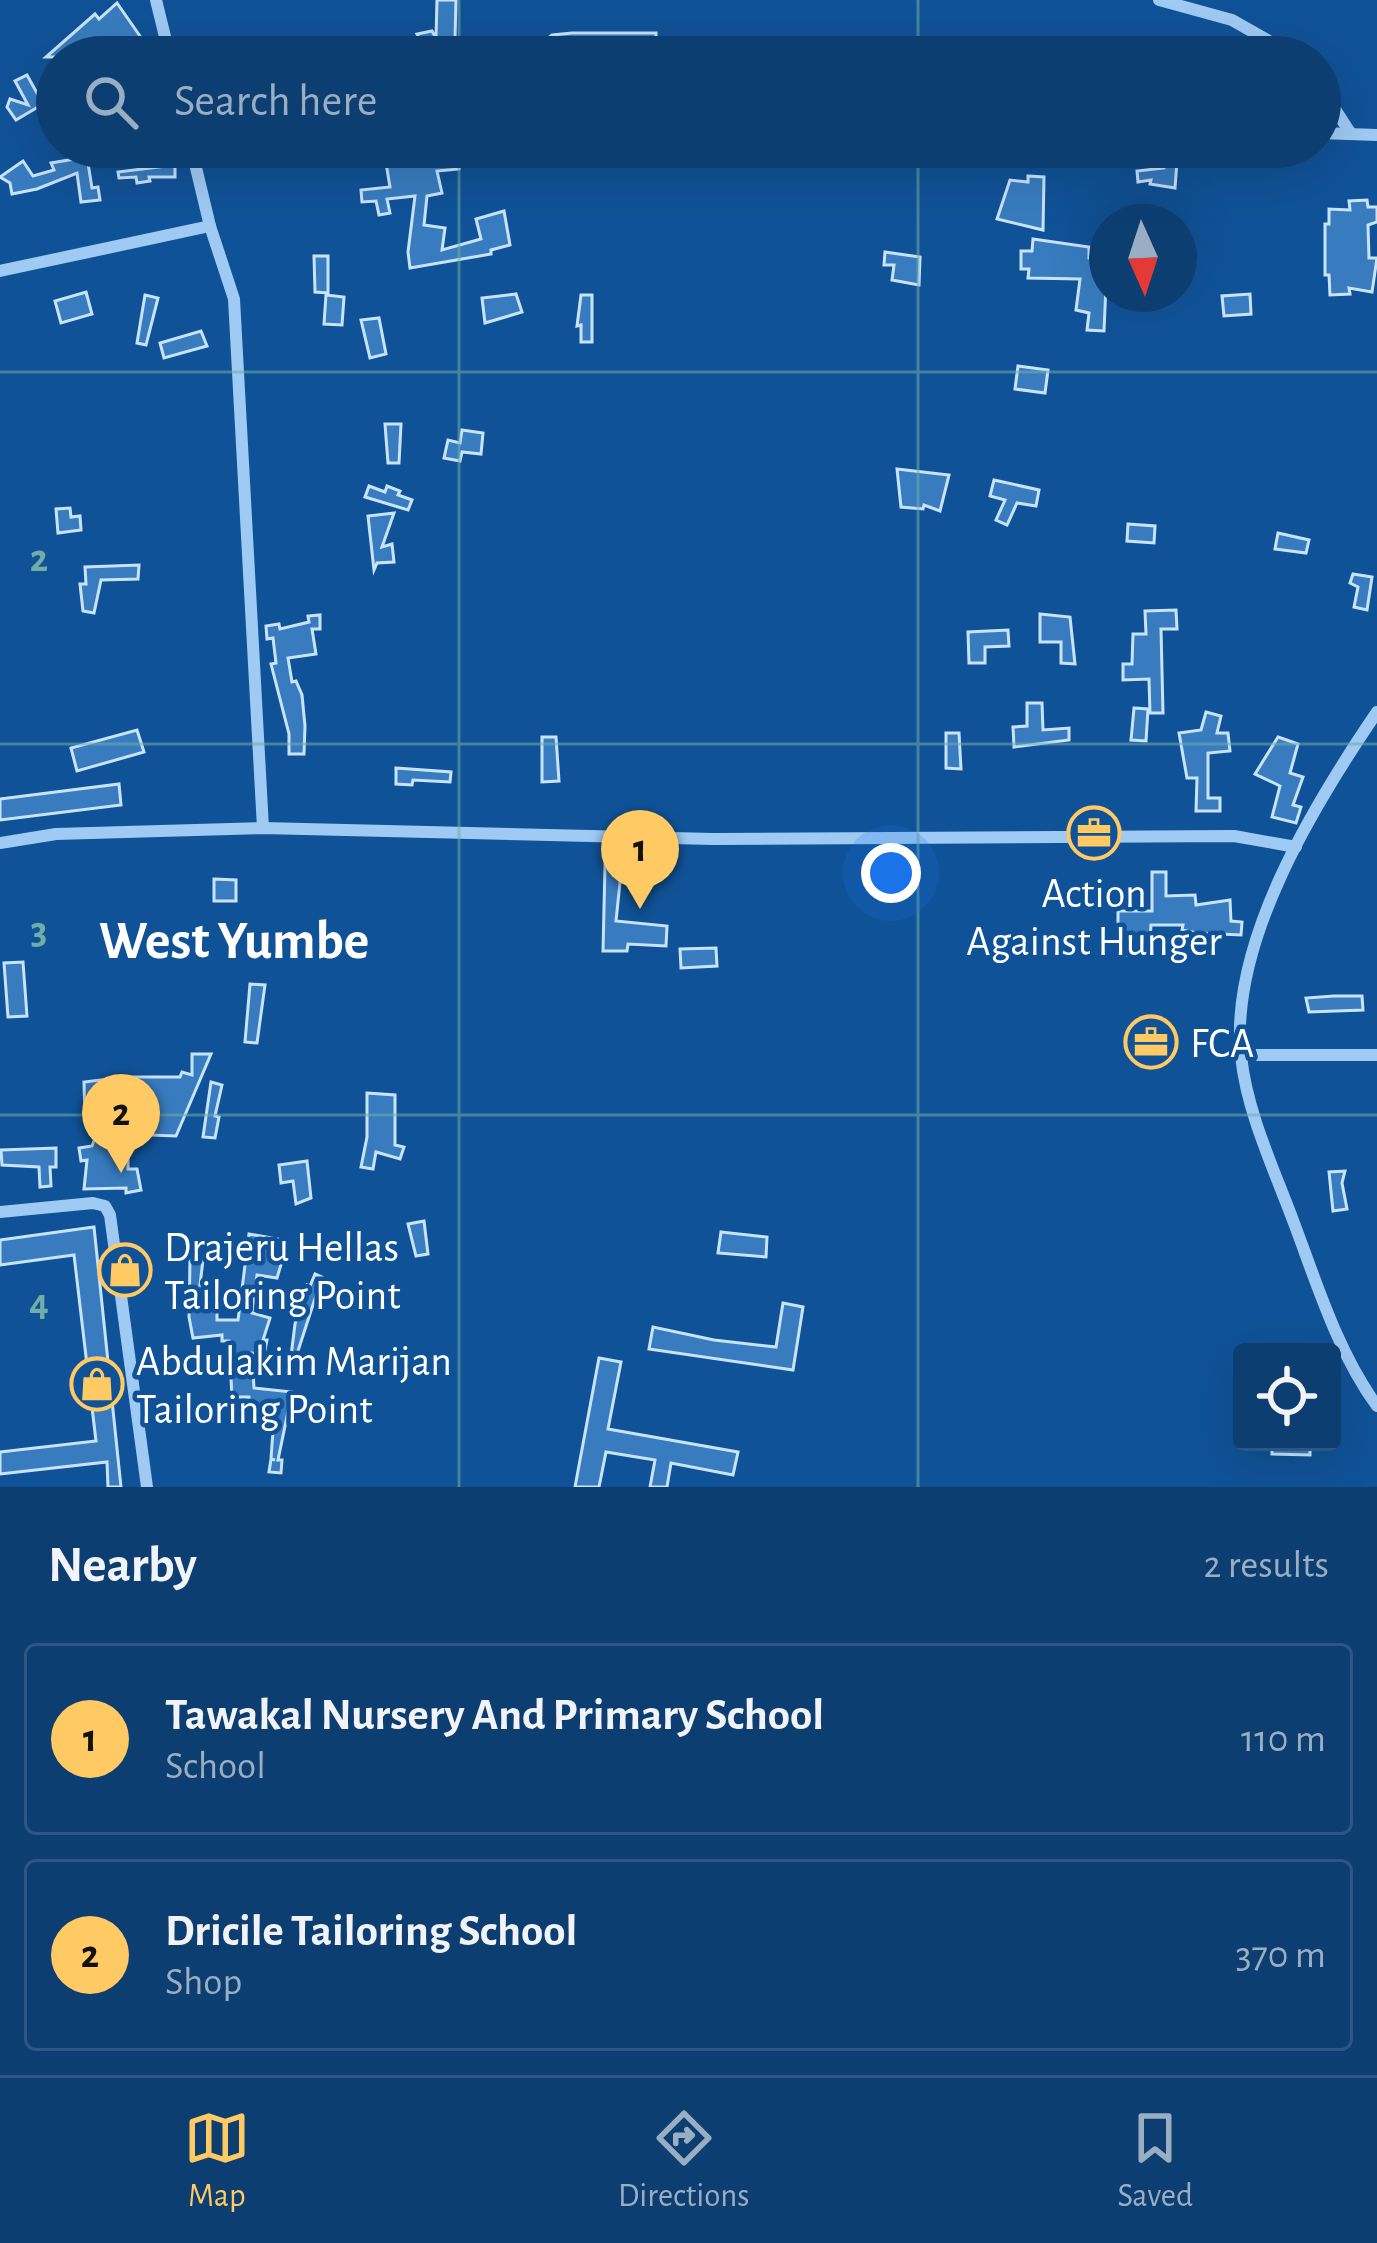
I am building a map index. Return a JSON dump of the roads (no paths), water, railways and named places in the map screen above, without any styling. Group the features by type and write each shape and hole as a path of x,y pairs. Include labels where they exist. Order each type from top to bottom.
{"street":[{"path":"157,0 165,36"},
{"path":"1159,0 1226,18 1259,36"},
{"path":"1226,18 1235,0"},
{"path":"1341,119 1351,134"},
{"path":"1341,134 1377,135"},
{"path":"196,168 234,299 263,828"},
{"path":"0,271 210,226"},
{"path":"1377,712 1296,847 1253,941 1241,1055 1260,1133 1299,1237 1330,1316 1377,1406"},
{"path":"0,843 56,834 263,828 712,838 1234,836 1296,847"},
{"path":"1241,1055 1377,1055"},
{"path":"0,1212 93,1203 106,1206 147,1487"}],"place":[{"name":"Action Against Hunger","path":"1094,833"},
{"name":"Tawakal Nursery And Primary School","path":"640,909"},
{"name":"FCA","path":"1151,1042"},
{"name":"Dricile Tailoring School","path":"121,1173"},
{"name":"Drajeru Hellas Tailoring Point","path":"125,1270"},
{"name":"Abdulakim Marijan Tailoring Point","path":"97,1384"}],"district":[{"name":"West Yumbe","path":"234,939"}]}
